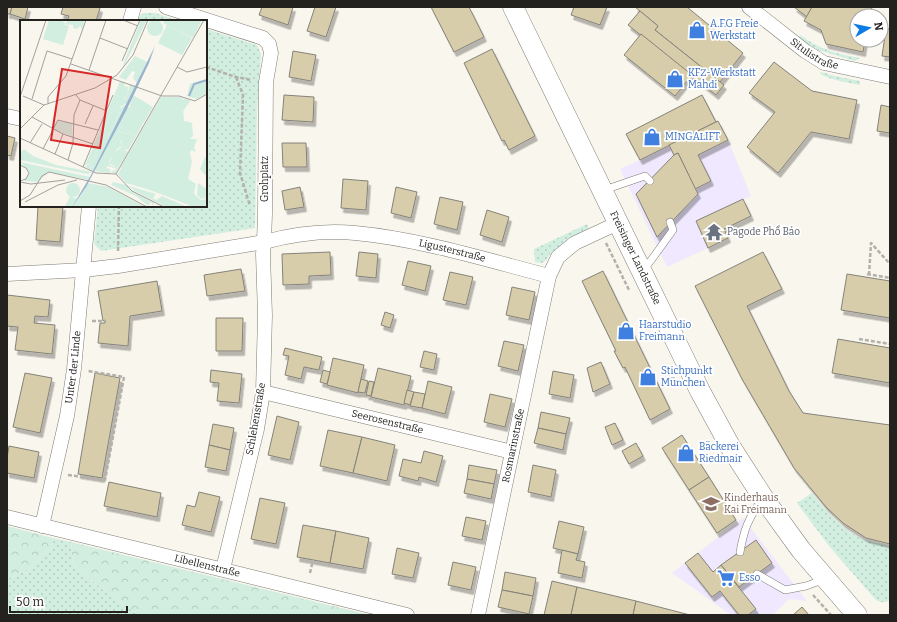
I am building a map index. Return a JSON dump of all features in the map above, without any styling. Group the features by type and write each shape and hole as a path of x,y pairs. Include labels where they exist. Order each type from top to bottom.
{"main road":[{"name":"Freisinger Landstraße","path":"513,7 700,391 726,440 764,499 801,550 857,615"}],"street":[{"path":"130,20 134,7"},
{"name":"Grohplatz","path":"166,7 207,20"},
{"name":"Situlistraße","path":"749,7 805,51 824,63 890,77"},
{"name":"Grohplatz","path":"207,20 263,38 269,44 271,53 266,82 264,242"},
{"path":"7,116 20,119"},
{"name":"Unter der Linde","path":"42,526 67,416 74,369 89,207"},
{"path":"549,276 558,257 576,243 618,223"},
{"name":"Ligusterstraße","path":"264,242 286,236 329,232 389,237 432,246 549,276"},
{"path":"7,274 84,270 118,266 264,242"},
{"name":"Schlehenstraße","path":"223,569 257,429 263,392 265,315 264,242"},
{"name":"Rosmarinstraße","path":"478,615 549,276"},
{"name":"Seerosenstraße","path":"263,392 512,452"},
{"name":"Libellenstraße","path":"7,517 407,615"}],"lane":[{"path":"602,191 645,176 650,181"},
{"path":"642,271 673,230 670,222"},
{"path":"740,552 743,535 751,513 764,499"},
{"path":"757,574 785,590 806,586 825,579"}],"path":[{"path":"207,67 236,77 266,82"},
{"path":"236,77 243,95 240,173 252,214 265,214"},
{"path":"118,266 119,207"},
{"path":"890,264 871,243 868,274 890,278"},
{"path":"859,339 890,344"},
{"path":"68,475 105,480 124,377 86,371"},
{"path":"310,573 313,560"}],"shaded area":[{"path":"718,121 728,140 751,196 696,221 708,248 667,267 620,169"},
{"path":"743,518 807,601 789,599 773,615 731,615 672,573"}],"green space":[{"path":"144,13 155,13 176,20 137,20 138,17"},
{"path":"207,29 257,45 261,54 257,109 255,228 101,251 94,244 98,207 207,207"},
{"path":"800,35 814,44 828,50 860,58 855,61 818,50 798,38"},
{"path":"821,72 860,81 860,85 830,78 820,74"},
{"path":"587,224 589,228 550,254 542,263 535,262 534,249"},
{"path":"812,493 837,521 852,533 868,541 890,546 890,600 882,602 875,599 829,546 797,503"},
{"path":"7,526 53,538 51,547 29,569 7,579"},
{"path":"53,538 71,542 73,564 102,589 139,615 7,615 7,579 29,569 51,547"},
{"path":"71,542 370,615 139,615 102,589 73,564"}],"building":[{"path":"7,7 12,7 10,14 7,14"},
{"path":"12,7 28,7 25,19 10,14"},
{"path":"63,7 100,8 96,20 67,20 69,16 61,14"},
{"path":"262,7 293,7 288,25 259,15"},
{"path":"315,7 336,7 326,37 307,31"},
{"path":"431,7 469,7 484,37 454,52"},
{"path":"574,7 607,7 600,25 571,15"},
{"path":"635,7 687,7 743,53 720,82 655,30 658,26"},
{"path":"794,7 812,7 807,17"},
{"path":"812,7 872,7 849,8 849,48 864,48 863,52 826,44 821,30 804,21"},
{"path":"640,11 658,26 655,30 724,85 716,95 628,25"},
{"path":"890,29 890,57 882,56 883,48 889,48"},
{"path":"641,34 692,75 675,96 624,55"},
{"path":"492,49 535,136 509,150 504,140 502,141 464,63"},
{"path":"293,51 316,55 311,81 289,77"},
{"path":"774,62 812,91 857,100 849,139 811,132 778,173 747,147 775,112 749,93"},
{"path":"284,95 314,97 313,122 282,120"},
{"path":"702,95 716,122 640,160 626,134"},
{"path":"881,105 890,107 890,133 877,131"},
{"path":"718,121 728,140 698,155 711,181 695,189 678,153 674,155 669,145"},
{"path":"7,136 15,138 11,156 7,155"},
{"path":"282,143 306,143 307,167 283,167"},
{"path":"678,153 698,194 657,237 636,194 674,155"},
{"path":"343,179 368,181 366,210 341,208"},
{"path":"300,187 304,207 285,210 282,191"},
{"path":"396,187 417,192 411,218 391,213"},
{"path":"440,197 463,202 457,230 434,224"},
{"path":"743,199 751,216 724,229 728,238 708,248 696,221"},
{"path":"38,207 63,207 60,242 36,240"},
{"path":"487,210 509,217 502,242 480,235"},
{"path":"330,252 331,275 309,276 309,284 283,285 282,254"},
{"path":"359,252 378,254 376,278 356,276"},
{"path":"763,252 782,289 747,306 789,391 803,413 890,425 890,544 866,538 843,523 826,507 794,468 742,379 695,286"},
{"path":"408,261 431,266 425,291 402,285"},
{"path":"241,269 245,291 207,296 204,275"},
{"path":"603,271 670,409 650,420 625,367 623,368 614,351 616,351 582,281"},
{"path":"450,272 473,277 466,305 443,300"},
{"path":"847,274 890,281 890,318 841,310"},
{"path":"157,281 162,311 130,316 128,346 98,343 100,323 105,323 105,320 103,321 98,291"},
{"path":"512,287 535,292 529,320 506,315"},
{"path":"7,295 50,300 48,317 35,316 34,323 55,325 52,354 15,350 18,327 7,326"},
{"path":"385,312 394,315 390,328 381,325"},
{"path":"216,318 243,318 242,351 216,351"},
{"path":"838,339 890,348 890,383 832,373"},
{"path":"504,341 524,345 518,371 498,366"},
{"path":"285,348 322,357 319,370 304,367 301,379 285,375 289,356 283,355"},
{"path":"424,351 437,354 434,370 420,367"},
{"path":"333,358 364,365 358,393 327,385"},
{"path":"601,362 610,384 593,392 587,368"},
{"path":"378,368 411,376 404,405 371,397"},
{"path":"211,370 242,374 239,403 217,401 219,383 210,382"},
{"path":"323,370 330,372 327,384 320,382"},
{"path":"553,371 574,375 570,398 549,394"},
{"path":"25,373 52,378 40,433 13,427"},
{"path":"95,373 120,378 102,478 78,474"},
{"path":"361,379 368,381 365,393 358,392"},
{"path":"369,381 374,382 371,396 366,395"},
{"path":"428,381 452,387 445,414 422,408"},
{"path":"407,390 414,392 410,405 404,403"},
{"path":"414,392 425,394 422,408 410,406"},
{"path":"490,394 512,399 505,427 484,422"},
{"path":"541,412 570,418 566,434 538,428"},
{"path":"277,416 299,422 290,460 268,455"},
{"path":"615,423 623,440 612,445 605,427"},
{"path":"213,424 234,428 230,450 209,445"},
{"path":"538,428 566,434 563,450 534,443"},
{"path":"328,430 362,437 353,473 320,466"},
{"path":"682,435 709,477 689,490 662,448"},
{"path":"362,437 395,445 387,481 353,473"},
{"path":"636,443 643,456 629,464 622,451"},
{"path":"209,445 230,450 226,471 205,467"},
{"path":"9,446 39,452 34,478 7,473"},
{"path":"424,451 443,456 436,482 419,477 418,481 399,476 403,459 421,463"},
{"path":"469,465 497,470 494,484 467,479"},
{"path":"533,465 556,470 551,497 528,492"},
{"path":"709,477 736,520 717,533 689,490"},
{"path":"467,479 494,484 491,499 464,493"},
{"path":"109,482 161,493 157,517 104,506"},
{"path":"199,492 220,497 211,532 182,525 187,505 195,507"},
{"path":"260,498 285,503 276,544 251,539"},
{"path":"466,517 486,521 482,540 462,536"},
{"path":"559,521 584,527 578,554 553,548"},
{"path":"303,525 336,531 330,563 297,557"},
{"path":"336,531 369,538 363,569 330,563"},
{"path":"756,540 772,563 739,587 721,565"},
{"path":"397,548 419,553 413,578 392,574"},
{"path":"562,550 578,554 576,560 585,562 582,578 558,573"},
{"path":"698,553 713,572 721,565 756,609 748,615 739,615 720,591 712,597 685,563"},
{"path":"453,562 476,567 471,590 448,585"},
{"path":"505,572 536,578 533,596 502,590"},
{"path":"552,581 577,587 571,615 544,615"},
{"path":"577,587 636,601 633,615 571,615"},
{"path":"502,590 533,596 529,614 498,607"},
{"path":"636,601 690,615 633,615"},
{"path":"802,607 809,615 793,615"}],"place":[{"name":"A.F.G Freie Werkstatt","path":"697,30"},
{"name":"KFZ-Werkstatt Mahdi","path":"675,79"},
{"name":"MINGALIFT","path":"652,137"},
{"name":"Pagode Phổ Bảo","path":"714,232"},
{"name":"Haarstudio Freimann","path":"626,331"},
{"name":"Stichpunkt München","path":"648,377"},
{"name":"Bäckerei Riedmair","path":"686,453"},
{"name":"Kinderhaus Kai Freimann","path":"711,504"},
{"name":"Esso","path":"726,578"}]}
